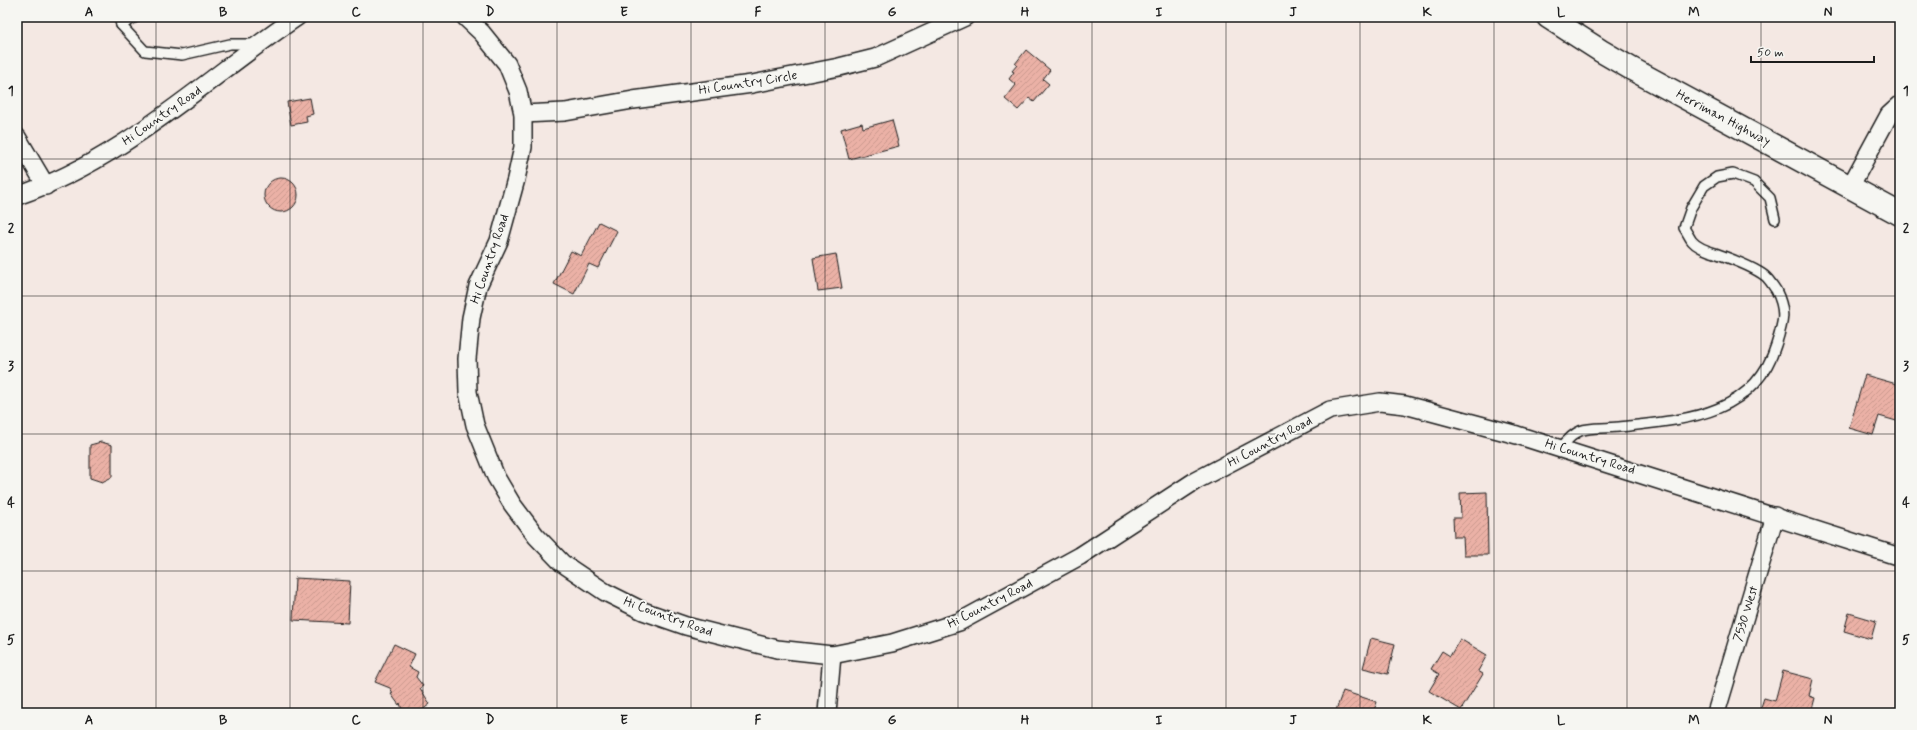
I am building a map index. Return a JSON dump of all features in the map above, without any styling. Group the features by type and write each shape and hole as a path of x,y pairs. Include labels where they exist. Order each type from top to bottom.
{"main road":[{"name":"Herriman Highway","path":"1548,17 1632,69 1900,214"}],"street":[{"name":"Hi Country Road","path":"17,196 46,186 138,136 230,66 256,44 297,17"},
{"name":"Hi Country Road","path":"465,17 482,33 507,64 518,91 523,114 523,147 516,179 499,241 478,286 471,318 466,359 468,392 475,425 496,477 512,504 536,536 562,563 605,592 643,611 686,626 777,650 832,656 892,643 959,622 1080,556 1195,481 1330,410 1380,402 1405,405 1561,448 1900,557"},
{"name":"Hi Country Circle","path":"523,114 565,112 633,100 752,84 839,67 875,58 965,17"},
{"path":"1850,187 1889,115 1900,105"},
{"path":"17,137 46,186"},
{"name":"7530 West","path":"1716,713 1775,516"},
{"path":"827,713 832,656"}],"lane":[{"path":"136,17 120,21 145,52 182,55 230,44 256,44"},
{"path":"1561,448 1569,437 1590,427 1618,427 1696,416 1724,407 1755,385 1772,358 1783,321 1783,306 1766,276 1704,249 1692,242 1684,228 1691,208 1704,186 1717,177 1733,174 1754,182 1770,198 1775,219"}],"building":[{"path":"1026,50 1050,70 1043,79 1049,84 1034,102 1029,98 1018,110 1005,99 1016,85 1009,79 1014,72 1012,71 1017,65 1015,64"},
{"path":"310,98 313,114 306,116 307,122 291,125 287,102"},
{"path":"892,120 899,146 849,159 841,129 862,123 863,128"},
{"path":"278,178 284,178 288,179 295,185 298,195 297,202 291,209 284,212 278,212 274,211 267,205 264,198 264,192 265,188 271,181"},
{"path":"599,222 617,231 598,268 589,264 574,294 554,284 571,251 581,256"},
{"path":"836,254 842,288 818,291 813,258"},
{"path":"1865,375 1900,385 1900,422 1879,416 1873,435 1849,428"},
{"path":"101,442 112,445 112,477 102,482 90,478 90,445"},
{"path":"1487,492 1488,555 1464,555 1463,537 1454,537 1453,518 1461,518 1460,493"},
{"path":"295,578 350,581 348,623 293,620"},
{"path":"1849,613 1876,621 1871,639 1844,631"},
{"path":"1371,638 1395,644 1388,674 1363,668"},
{"path":"1460,639 1487,655 1478,671 1483,674 1461,710 1429,691 1439,674 1431,669 1442,651 1450,656"},
{"path":"394,644 415,654 409,667 418,672 416,677 423,686 420,688 430,704 421,711 422,713 405,713 402,710 400,703 399,705 391,694 393,693 390,688 375,682"},
{"path":"1783,671 1813,679 1809,696 1815,698 1811,713 1759,713 1764,698 1775,701"},
{"path":"1343,691 1377,702 1373,713 1335,713"}]}
